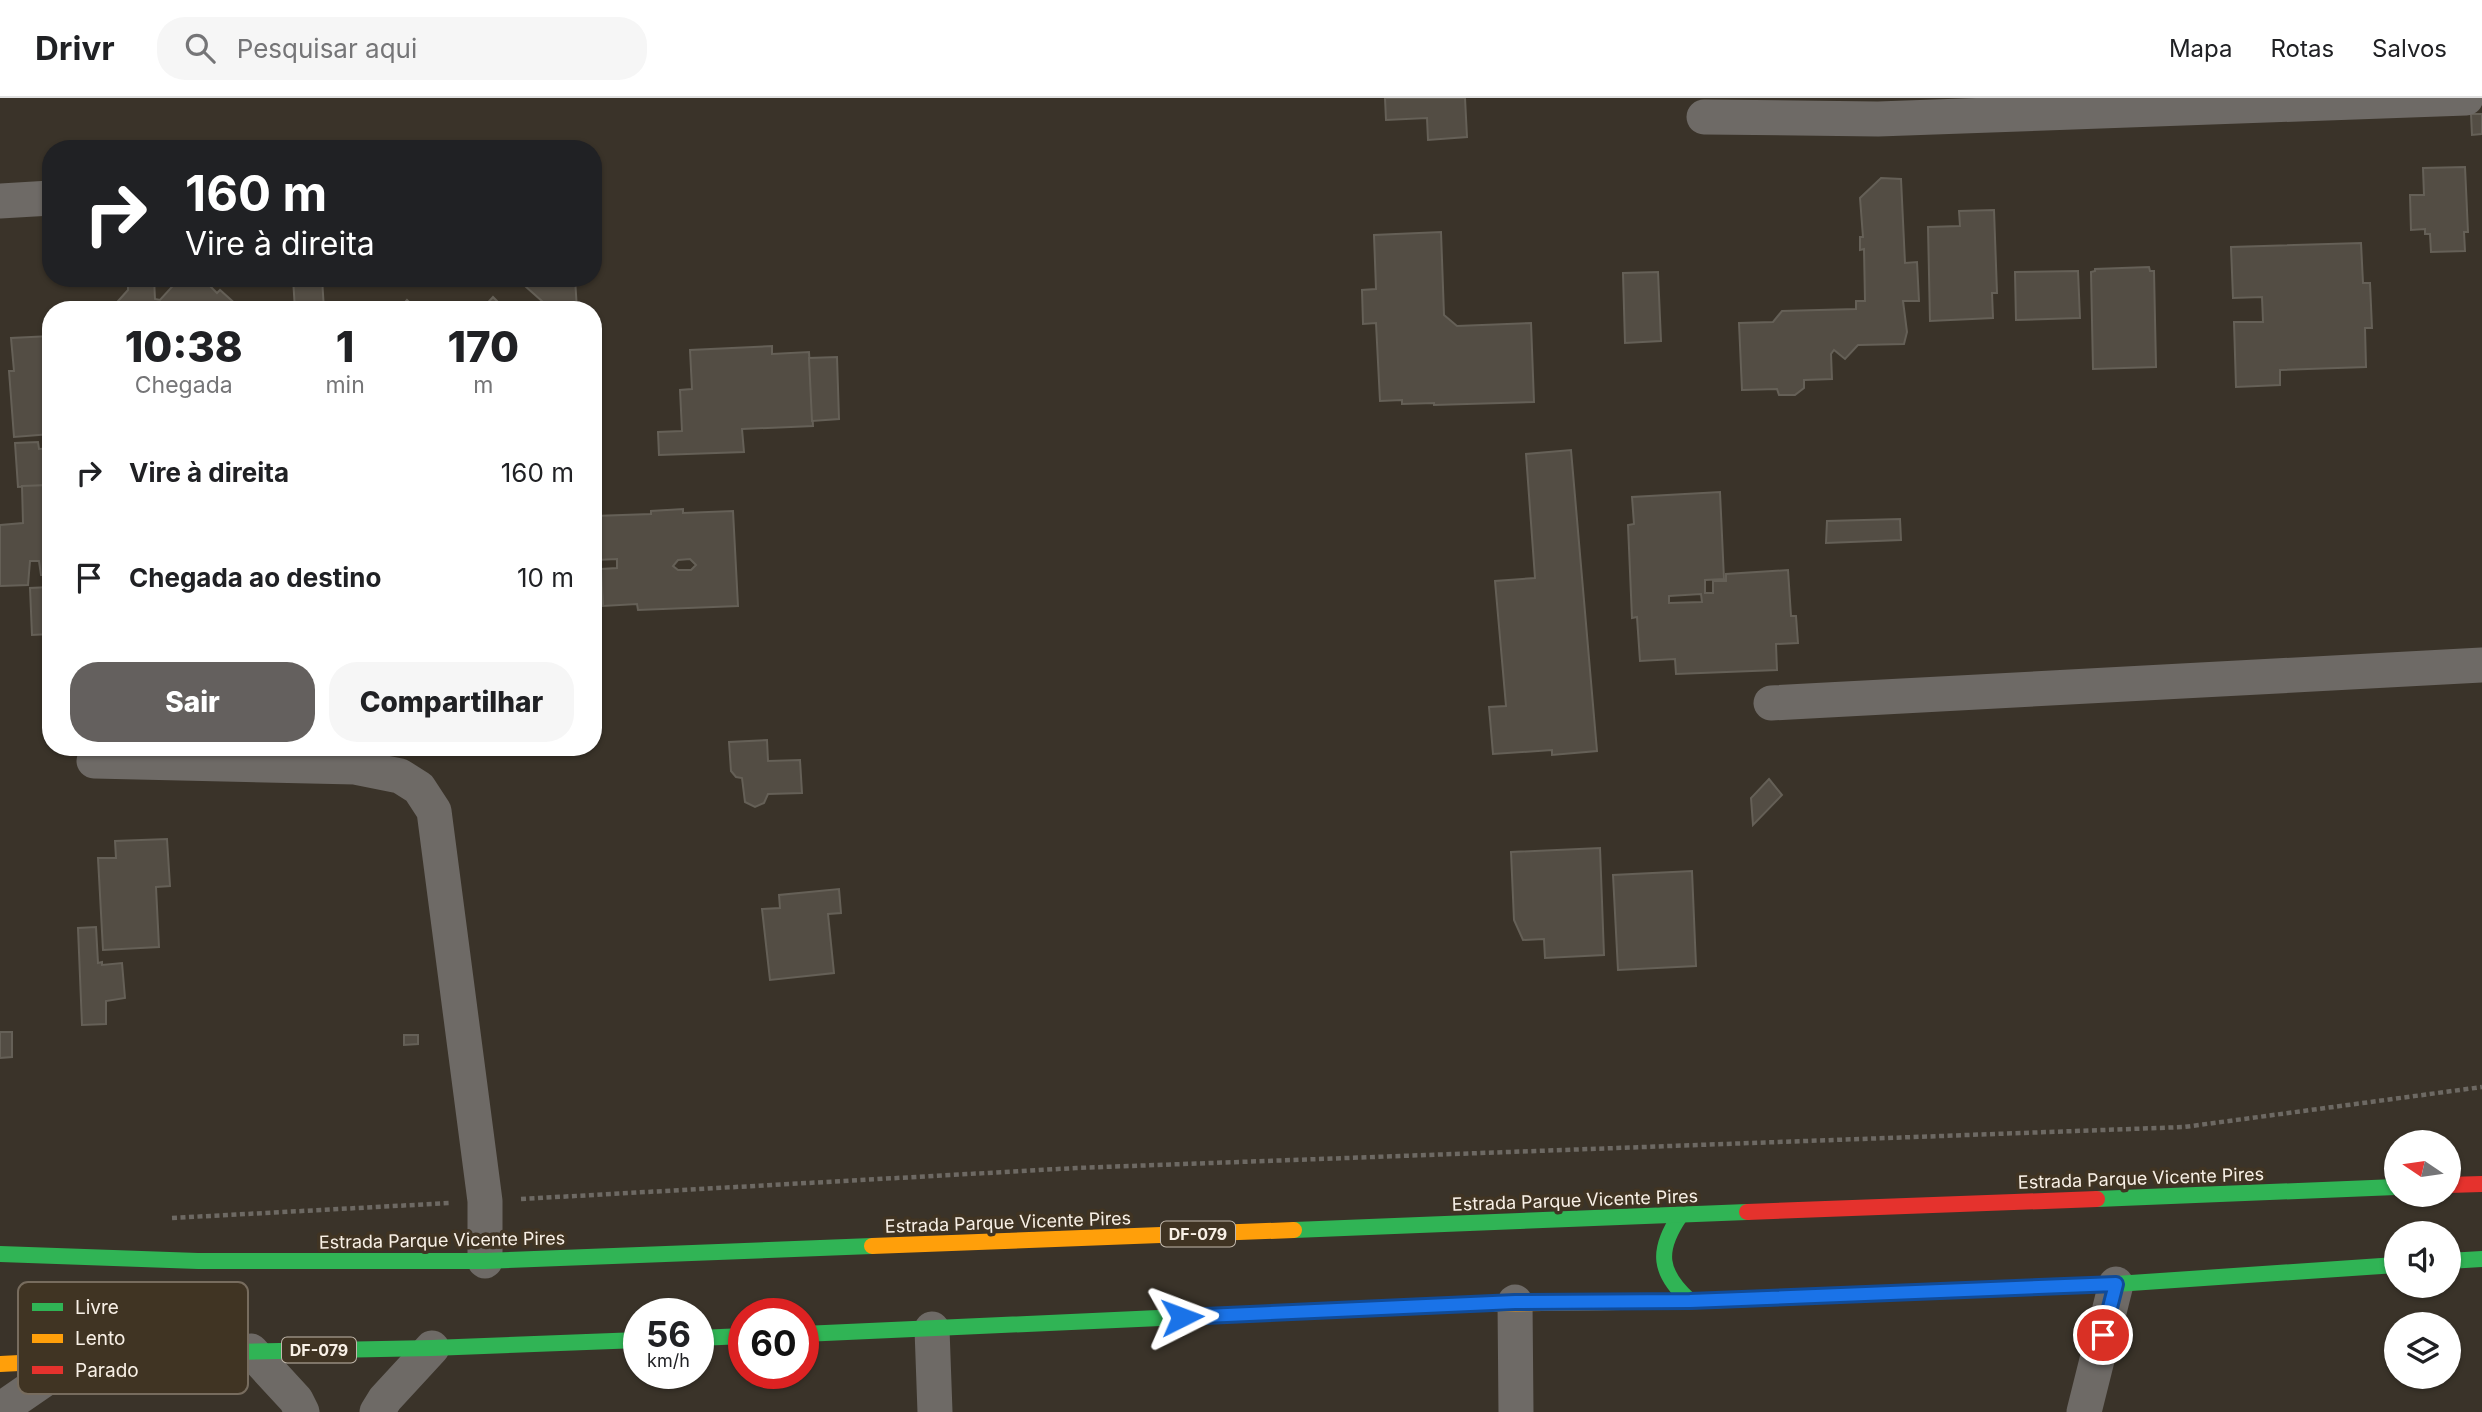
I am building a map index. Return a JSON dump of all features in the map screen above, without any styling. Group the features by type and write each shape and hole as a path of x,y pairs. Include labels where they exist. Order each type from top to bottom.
{"main road":[{"path":"2461,1185 2482,1184"},
{"name":"Estrada Parque Vicente Pires","path":"0,1254 198,1261 485,1261 2384,1187"},
{"path":"1680,1216 1668,1231 1662,1251 1665,1270 1675,1288 1690,1301"},
{"path":"2461,1261 2482,1259"},
{"path":"819,1333 1515,1302 1690,1301 2116,1284 2384,1266"},
{"name":"DF-079","path":"248,1351 623,1341"},
{"name":"DF-079","path":"0,1364 18,1363"}],"street":[{"path":"1704,117 1878,119 2466,98"},
{"path":"0,201 42,199"},
{"path":"1771,703 2482,665"},
{"path":"94,761 355,767 400,776 419,788 434,811 485,1201 485,1261"},
{"path":"2084,1412 2116,1284"},
{"path":"1515,1302 1516,1412"},
{"path":"932,1328 935,1412"},
{"path":"377,1412 385,1399 432,1348"},
{"path":"251,1351 296,1400 302,1412"},
{"path":"0,1410 23,1394"}],"path":[{"path":"162,1219 1076,1168 2184,1127 2482,1087"}],"building":[{"path":"1385,98 1465,98 1467,137 1428,140 1427,118 1386,120"},
{"path":"2471,114 2482,114 2482,134 2472,135"},
{"path":"2465,167 2468,232 2464,232 2465,251 2431,252 2430,234 2425,234 2425,229 2411,230 2410,195 2424,195 2423,168"},
{"path":"1881,178 1901,179 1905,263 1917,262 1919,301 1903,301 1907,332 1904,344 1858,345 1845,359 1834,350 1831,354 1832,379 1804,380 1804,388 1795,395 1779,395 1777,389 1742,390 1739,323 1773,322 1782,311 1856,309 1856,301 1865,301 1864,249 1860,250 1860,237 1863,237 1860,198"},
{"path":"1994,210 1997,293 1992,293 1993,318 1930,321 1928,227 1960,226 1959,211"},
{"path":"1441,232 1444,315 1457,326 1531,323 1534,402 1434,405 1402,404 1402,400 1380,401 1376,323 1363,324 1362,290 1376,289 1374,235"},
{"path":"2361,243 2363,283 2370,283 2372,328 2365,328 2366,367 2280,370 2280,385 2236,387 2234,322 2263,322 2262,297 2233,298 2231,247"},
{"path":"2149,267 2150,271 2154,271 2156,367 2093,369 2091,272 2095,269"},
{"path":"2078,271 2080,318 2016,320 2015,272"},
{"path":"1658,272 1661,341 1625,343 1623,273"},
{"path":"128,287 154,287 155,299 160,300 172,287 211,287 217,293 220,290 232,301 118,301"},
{"path":"294,287 323,287 323,301 294,301"},
{"path":"526,287 576,287 576,301 542,301"},
{"path":"42,336 42,435 14,437 9,371 14,371 11,338"},
{"path":"772,346 772,354 809,352 813,426 742,429 744,452 659,455 658,432 682,431 680,390 692,389 690,350"},
{"path":"837,357 839,419 812,421 809,358"},
{"path":"38,442 39,449 42,449 42,486 18,487 15,443"},
{"path":"1571,450 1597,751 1552,755 1552,750 1493,754 1489,707 1506,706 1495,581 1535,578 1526,454"},
{"path":"42,485 42,575 39,561 30,561 28,585 0,586 0,525 23,523 22,486"},
{"path":"1720,492 1724,579 1705,580 1705,593 1713,593 1713,581 1726,581 1726,574 1788,570 1791,616 1796,616 1798,643 1776,644 1777,670 1676,674 1675,659 1640,661 1637,617 1632,618 1628,525 1634,524 1632,497","holes":["1701,594 1702,602 1669,603 1669,596"]},
{"path":"683,509 683,513 733,511 738,606 638,610 637,604 603,606 602,569 617,568 617,559 602,560 602,516 651,514 651,511","holes":["690,559 696,565 691,570 678,570 673,566 678,560"]},
{"path":"1900,519 1901,540 1826,543 1827,521"},
{"path":"42,587 42,634 32,635 30,588"},
{"path":"767,740 768,761 800,760 802,793 768,794 764,803 755,807 745,802 742,778 736,777 731,771 729,742"},
{"path":"1769,779 1782,795 1753,825 1751,798"},
{"path":"167,839 170,886 156,887 159,947 103,950 98,858 116,858 115,841"},
{"path":"1600,848 1604,955 1545,958 1544,939 1523,940 1514,920 1511,852"},
{"path":"1692,871 1696,966 1618,970 1613,875"},
{"path":"839,889 841,913 828,914 834,973 770,980 762,909 780,908 779,895"},
{"path":"96,927 98,963 122,963 125,998 106,1001 106,1024 82,1025 78,928"},
{"path":"0,1032 12,1032 12,1057 0,1058"},
{"path":"404,1035 418,1035 418,1044 404,1045"}],"traffic: fast":[{"path":"2097,1199 2384,1187"},
{"path":"1294,1230 1747,1212"},
{"path":"1680,1216 1667,1240 1664,1261 1672,1281 1690,1301"},
{"path":"0,1254 198,1261 485,1261 872,1246"},
{"path":"2461,1260 2482,1259"},
{"path":"1699,1301 2116,1284 2384,1266"},
{"path":"819,1333 1469,1304"},
{"path":"714,1337 728,1337"},
{"path":"248,1352 623,1341"}],"traffic: slow":[{"path":"872,1246 1294,1230"},
{"path":"1469,1304 1699,1301"},
{"path":"0,1364 18,1363"}],"traffic: jam":[{"path":"2461,1185 2482,1184"},
{"path":"1747,1212 2097,1199"}],"route":[{"path":"1182,1317 1515,1302 1690,1301 2116,1284 2103,1335"}]}
